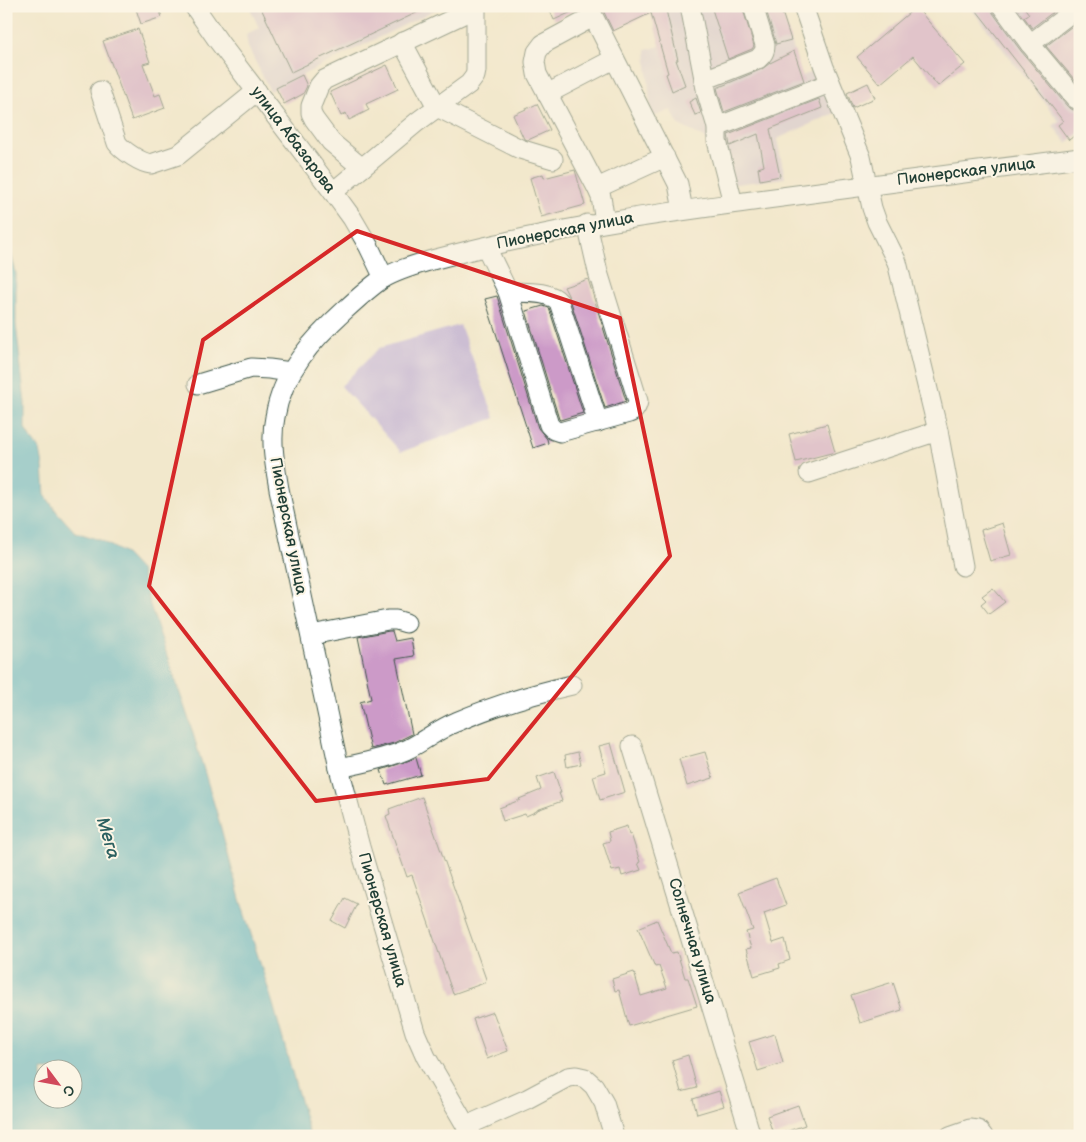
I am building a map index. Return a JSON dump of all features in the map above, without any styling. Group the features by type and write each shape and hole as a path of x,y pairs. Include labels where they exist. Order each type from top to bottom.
{"street":[{"name":"улица Абазарова","path":"194,6 352,218 384,278"},
{"path":"690,6 704,80 717,127 717,141 732,204"},
{"path":"704,80 758,59 763,55 765,45 753,6"},
{"path":"802,6 830,83 861,156 872,208 877,222 897,262 938,430 963,566"},
{"path":"1002,6 1030,44 1076,99"},
{"path":"1030,44 1080,6"},
{"path":"333,192 362,168 417,122 470,84 476,71 476,7 324,80 319,86 311,106 311,113 314,119 331,142 362,168"},
{"path":"486,247 508,292 549,425 554,430 560,432 634,411 638,401 598,272 596,223 601,197 537,74 535,62 537,52 543,44 590,11 678,184 683,210"},
{"path":"402,42 437,107 520,149 553,159"},
{"path":"547,94 614,59"},
{"path":"717,127 830,83"},
{"path":"100,92 119,146 138,159 151,164 178,155 256,91"},
{"path":"597,188 664,157"},
{"name":"Пионерская улица","path":"469,1131 426,1057 415,1032 339,768 279,488 272,441 274,418 278,402 291,372 316,338 364,293 384,278 409,266 543,233 596,223 867,185 1080,158"},
{"path":"508,292 545,294 556,298 559,302 598,422"},
{"path":"198,384 251,368 291,372"},
{"path":"809,473 938,430"},
{"path":"311,636 388,620 406,623"},
{"path":"339,768 391,756 454,723 502,704 572,685"},
{"name":"Солнечная улица","path":"632,746 751,1136"},
{"path":"469,1131 568,1077 576,1076 585,1078 594,1086 604,1103 614,1136"},
{"path":"950,1136 970,1129 978,1130 983,1136"}],"highlighted area":[{"path":"357,231 620,318 670,556 488,779 316,801 149,586 203,340"}],"shaded area":[{"path":"249,6 443,6 270,91 248,47 246,34 259,28"},
{"path":"649,6 780,6 802,76 816,70 835,113 777,139 785,178 720,186 705,138 679,125 671,110 651,118 646,50 660,46"},
{"path":"969,6 1080,6 1080,133 1067,143 1053,126 1059,121"},
{"path":"460,325 495,418 401,452 341,386 379,348"}],"water":[{"name":"Мега","path":"6,232 16,274 16,324 25,403 25,429 40,450 45,495 75,532 101,540 125,554 141,571 148,599 189,720 310,1136 6,1136"}],"building":[{"path":"135,6 158,6 162,17 141,24"},
{"path":"260,6 431,6 291,72"},
{"path":"548,6 577,6 578,9 554,20"},
{"path":"601,6 665,6 678,60 676,60 685,85 672,91 651,13 613,31"},
{"path":"711,6 742,6 754,46 752,49 728,59"},
{"path":"765,6 780,6 791,40 776,44"},
{"path":"973,6 990,6 993,13 1021,51 1067,106 1073,110 1080,109 1080,131 1069,140 1058,125 1063,121"},
{"path":"1023,6 1061,6 1032,28 1024,17 1029,14"},
{"path":"916,7 965,64 938,86 913,56 880,84 857,57"},
{"path":"1080,20 1080,86 1046,46"},
{"path":"138,29 150,62 143,64 155,96 160,94 165,108 132,120 103,41"},
{"path":"794,51 804,81 724,112 717,88 762,69"},
{"path":"387,65 398,89 366,104 369,110 349,120 346,113 341,116 330,92"},
{"path":"302,75 307,86 303,94 284,104 276,88"},
{"path":"868,83 875,98 853,108 847,93"},
{"path":"696,98 701,113 695,115 689,102"},
{"path":"819,99 822,108 770,129 780,176 760,180 758,168 764,166 758,134 730,146 728,135"},
{"path":"537,104 550,130 528,140 524,139 513,115"},
{"path":"575,170 585,205 541,217 530,178 543,174 544,178"},
{"path":"588,279 626,401 605,408 570,299 564,287"},
{"path":"497,296 538,428 548,443 533,448 485,299"},
{"path":"543,306 549,308 583,413 560,420 526,311"},
{"path":"827,424 835,452 796,462 789,434"},
{"path":"1002,523 1011,555 990,561 981,530"},
{"path":"993,588 1005,602 989,614 981,604 986,600 982,596"},
{"path":"392,631 395,641 411,638 414,656 396,659 412,734 394,743 371,749 360,702 371,699 358,637"},
{"path":"611,743 625,792 600,800 593,776 606,772 599,746"},
{"path":"578,752 581,764 567,767 565,755"},
{"path":"705,752 713,778 687,786 679,759"},
{"path":"416,758 421,775 386,785 381,770"},
{"path":"554,772 562,801 526,816 525,814 503,821 499,808 541,790 537,778"},
{"path":"422,797 487,982 453,994 412,875 407,877 386,816 390,814 389,809"},
{"path":"627,826 641,870 622,876 620,869 612,871 603,843 610,841 608,832"},
{"path":"776,878 786,905 764,913 773,943 785,939 790,960 779,964 780,968 754,976 746,949 751,948 746,932 753,930 739,892"},
{"path":"345,898 357,904 345,928 332,921"},
{"path":"657,920 671,953 677,952 685,978 688,978 697,1006 629,1026 619,990 615,991 612,979 634,972 641,996 667,988 659,966 655,967 638,928"},
{"path":"893,982 902,1010 860,1023 851,995"},
{"path":"493,1012 508,1051 487,1059 473,1019"},
{"path":"775,1034 783,1063 758,1071 749,1042"},
{"path":"688,1055 697,1088 681,1092 672,1060"},
{"path":"719,1091 724,1106 697,1114 693,1099"},
{"path":"798,1105 805,1125 774,1136 767,1116"}]}
